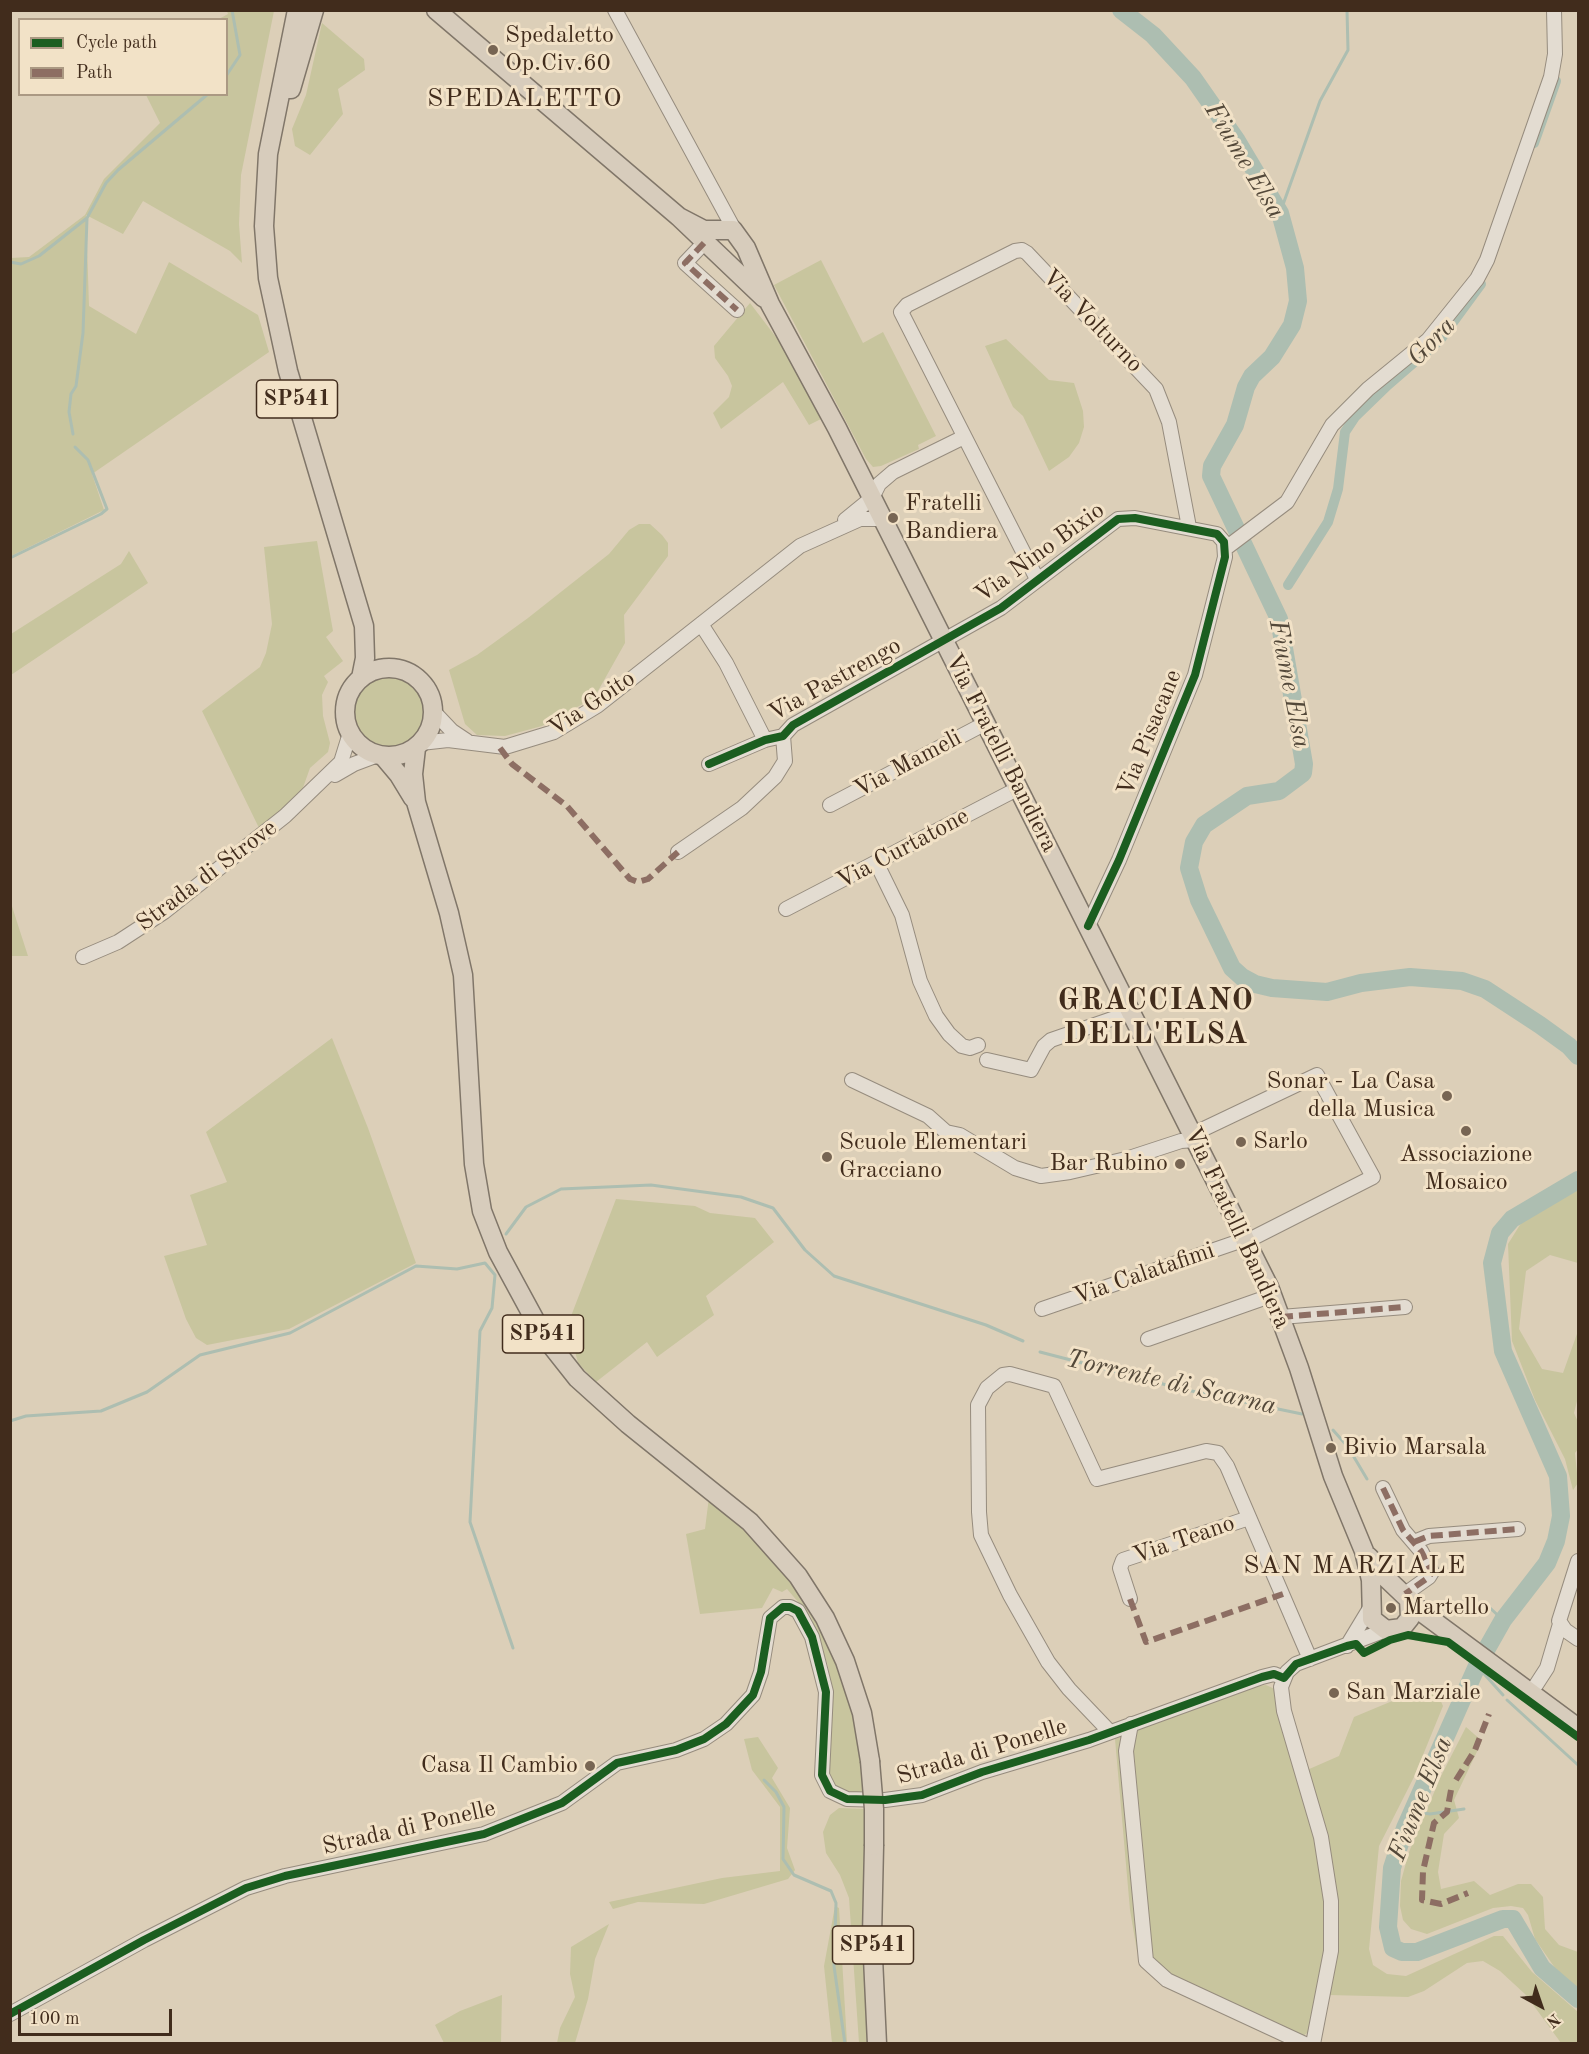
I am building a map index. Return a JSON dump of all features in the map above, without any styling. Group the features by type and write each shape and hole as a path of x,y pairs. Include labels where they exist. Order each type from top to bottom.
{"main road":[{"name":"SP541","path":"297,10 269,146 264,226 273,311 364,627 365,662 360,678 351,689 345,704 345,719 350,733 364,749 380,756 399,775 416,802 461,964 475,1174 484,1218 501,1261 543,1335 578,1378 628,1424 750,1522 798,1576 829,1625 849,1671 862,1713 870,1761 874,1809 872,1935 877,2043"},
{"path":"293,32 302,10"},
{"name":"SP541","path":"268,165 286,102 306,10"},
{"path":"286,102 300,64 314,10"},
{"name":"Via Fratelli Bandiera","path":"436,10 680,218 770,304"},
{"name":"Via Fratelli Bandiera","path":"680,218 704,230 728,230 750,255 770,304 794,344 1247,1240 1281,1317 1333,1476 1364,1551 1375,1624 1391,1630"},
{"path":"707,246 712,239 728,230"},
{"path":"734,269 742,266 750,255"},
{"name":"SP541","path":"364,627 380,653 395,668 413,675 427,688 434,712 429,733 418,746 416,802"},
{"path":"360,678 377,669 395,668"},
{"path":"380,756 406,754 418,746"},
{"name":"Via Fratelli Bandiera","path":"1364,1551 1404,1595 1578,1728"},
{"path":"1371,1604 1387,1589 1404,1595 1410,1618 1391,1630"},
{"path":"1391,1630 1419,1626 1452,1633"}],"street":[{"path":"615,10 728,230"},
{"path":"1230,544 1268,518 1290,499 1323,438 1341,415 1428,340 1459,305 1480,273 1551,78 1555,54 1554,10"},
{"path":"707,246 685,263 737,310"},
{"name":"Via Volturno","path":"964,437 901,310 1015,251 1022,250 1156,389 1169,422 1189,527"},
{"path":"859,472 873,475 893,472 964,437 1037,579"},
{"name":"Via Goito","path":"835,529 872,498 879,484 893,472"},
{"name":"Via Goito","path":"418,746 448,740 505,747 554,732 597,706 797,549 835,529 864,518 882,519"},
{"name":"Via Nino Bixio","path":"945,641 1008,604 1037,579 1118,519 1135,518 1189,527 1219,535 1230,544"},
{"name":"Via Pisacane","path":"1088,926 1119,860 1191,687 1230,544"},
{"path":"701,624 726,663 765,740"},
{"name":"Via Pastrengo","path":"710,764 765,740 783,736 790,726 945,641"},
{"name":"Via Goito","path":"434,712 447,727 468,742"},
{"name":"Via Mameli","path":"830,805 986,723"},
{"name":"Strada di Strove","path":"83,957 118,942 164,912 241,853 323,782 341,762 350,733"},
{"path":"678,852 742,808 775,777 785,760 783,736"},
{"name":"Strada di Strove","path":"323,782 354,764 380,756"},
{"name":"Via Curtatone","path":"786,909 877,864 1019,788"},
{"path":"877,864 902,915 920,981 939,1021 962,1046 968,1048 978,1045"},
{"path":"987,1060 1031,1070 1044,1046 1051,1040 1132,1012"},
{"name":"Via Calatafimi","path":"1042,1309 1247,1240 1373,1177 1317,1075 1195,1137"},
{"path":"852,1080 928,1116 946,1132 960,1135 1015,1168 1036,1175 1061,1174 1126,1159 1195,1137"},
{"path":"1148,1339 1272,1294"},
{"path":"1281,1317 1405,1307"},
{"name":"Via Teano","path":"1110,1732 1068,1689 1048,1662 1010,1595 983,1539 979,1519 979,1402 990,1384 1006,1374 1052,1384 1097,1479 1206,1451 1216,1451 1227,1466 1310,1659"},
{"path":"1383,1488 1403,1530 1427,1561 1432,1574 1404,1595"},
{"name":"Via Teano","path":"1130,1599 1120,1568 1123,1560 1249,1518"},
{"path":"1414,1542 1429,1536 1518,1529"},
{"path":"1536,1686 1547,1668 1560,1624 1560,1614 1578,1561"},
{"path":"1347,1646 1371,1604"},
{"name":"Strada di Ponelle","path":"10,2014 144,1940 246,1888 285,1876 484,1834 562,1803 617,1763 676,1750 704,1739 726,1724 753,1695 760,1676 770,1618 783,1607 793,1608 800,1614 816,1650 826,1692 822,1775 828,1788 840,1798 885,1800 922,1795 982,1772 1110,1732 1262,1677 1274,1674 1284,1678"},
{"path":"1560,1624 1578,1640"},
{"path":"1313,2043 1331,1951 1332,1909 1321,1837 1282,1706 1284,1678 1290,1668 1310,1659 1391,1630"},
{"path":"1131,1724 1126,1756 1146,1961 1167,1980 1305,2043"}],"shaded area":[{"path":"227,11 274,11 241,175 239,224 242,263 230,251 143,201 123,234 86,215 89,306 136,334 169,262 258,315 269,352 92,474 104,510 11,556 11,258 29,257 85,215 104,179 160,123 146,96 228,96 228,18 221,18 228,14"},
{"path":"322,23 364,59 365,70 338,89 343,114 310,155 295,146 292,129 306,95"},
{"path":"821,260 863,343 883,332 936,436 918,445 919,449 881,466 873,467 866,459 774,285"},
{"path":"750,303 782,345 821,419 809,425 783,382 721,429 713,413 729,397 732,386 715,358 714,346"},
{"path":"1006,339 1049,380 1074,383 1083,411 1084,427 1079,443 1069,457 1049,471 1023,416 1013,407 985,346"},
{"path":"639,524 650,524 662,535 668,543 668,556 624,615 625,643 594,698 542,726 505,736 477,735 465,724 449,670 477,655 528,618 609,554 629,530"},
{"path":"317,541 333,631 326,637 343,661 324,676 328,682 322,695 323,716 330,743 328,752 310,768 300,796 260,830 202,711 260,667 266,653 272,624 264,547"},
{"path":"129,551 148,583 11,675 11,634 121,564"},
{"path":"382,676 396,676 410,682 420,692 426,706 426,720 420,734 410,744 396,750 382,750 368,744 358,734 352,720 352,706 358,692 368,682"},
{"path":"11,903 17,922 28,956 11,956"},
{"path":"332,1038 368,1128 416,1263 289,1329 207,1345 196,1338 186,1319 164,1256 207,1245 190,1195 227,1182 206,1132"},
{"path":"1578,1190 1578,1263 1550,1255 1526,1271 1519,1329 1542,1369 1563,1373 1578,1331 1578,1397 1574,1413 1578,1422 1578,1449 1575,1453 1578,1483 1573,1490 1565,1459 1535,1400 1512,1341 1508,1244 1523,1220"},
{"path":"616,1199 695,1206 710,1213 755,1218 774,1242 706,1296 714,1315 657,1357 647,1342 596,1382 578,1363 568,1324"},
{"path":"709,1497 757,1540 782,1568 814,1614 831,1648 853,1712 866,1794 844,1792 834,1787 830,1779 828,1747 833,1698 828,1666 811,1617 787,1589 782,1592 773,1588 762,1608 700,1614 686,1534 705,1529"},
{"path":"1433,1684 1443,1706 1414,1777 1379,1846 1369,1949 1373,1965 1387,1974 1406,1976 1494,1936 1503,1936 1532,1972 1578,2012 1578,2043 1561,2043 1526,1995 1500,1971 1483,1961 1467,1963 1424,1991 1408,1997 1329,1995 1311,2030 1303,2036 1172,1976 1137,1951 1130,1910 1115,1739 1256,1686 1266,1685 1279,1691 1307,1770 1339,1756 1354,1717"},
{"path":"1466,1727 1482,1741 1454,1800 1459,1818 1444,1834 1438,1872 1441,1889 1474,1881 1490,1895 1518,1884 1531,1884 1543,1897 1545,1929 1559,1945 1578,1952 1578,1993 1555,1968 1535,1939 1528,1915 1523,1908 1511,1906 1493,1908 1427,1934 1411,1929 1403,1920 1400,1906 1401,1881 1409,1852 1441,1776"},
{"path":"758,1737 778,1768 772,1778 790,1808 787,1848 795,1870 788,1879 704,1904 638,1902 613,1909 609,1902 722,1878 780,1871 780,1807 752,1770 744,1739"},
{"path":"839,1808 866,1809 864,1902 869,2043 859,2043 849,1898 840,1875 826,1853 823,1832 830,1815"},
{"path":"835,1906 839,1908 847,2043 832,2043 824,1966"},
{"path":"609,1924 595,1959 588,1999 575,2043 557,2043 560,2028 575,1997 570,1974 571,1947"},
{"path":"502,1995 501,2043 444,2043 435,2025 460,2011"}],"waterway":[{"path":"228,73 240,55 232,10"},
{"name":"Fiume Elsa","path":"1121,10 1153,35 1193,78 1237,141 1280,213 1295,268 1298,301 1292,325 1272,357 1252,376 1246,387 1235,425 1212,466 1211,476 1279,619 1304,764 1303,773 1279,791 1247,796 1204,825 1194,842 1189,868 1199,900 1232,968 1255,984 1272,988 1327,992 1361,983 1410,977 1462,981 1485,989 1540,1025 1569,1046 1578,1056"},
{"path":"1280,213 1320,101 1348,50 1347,10"},
{"name":"Gora","path":"1534,143 1556,81"},
{"path":"10,262 21,264 39,256 87,218 106,183 118,170 206,96"},
{"path":"73,434 69,412 71,394 76,386 83,333 87,218"},
{"name":"Gora","path":"1288,585 1328,522 1338,489 1345,432 1355,417 1388,385 1440,340 1481,284"},
{"path":"10,558 107,509 88,460 75,447"},
{"name":"Fiume Elsa","path":"1578,1180 1512,1219 1500,1233 1492,1263 1503,1351 1558,1476 1561,1516 1556,1541 1547,1563 1503,1620 1477,1666 1405,1828 1392,1868 1388,1927 1393,1948 1402,1952 1417,1952 1503,1919 1513,1919 1542,1968 1578,1999"},
{"name":"Torrente di Scarna","path":"506,1234 526,1207 561,1189 651,1185 741,1197 773,1208 805,1250 834,1276 986,1325 1023,1341"},
{"name":"Torrente di Scarna","path":"10,1421 26,1416 101,1411 147,1392 200,1355 290,1333 416,1266 457,1269 485,1263 495,1275 492,1308 480,1331 470,1522 513,1648"},
{"name":"Torrente di Scarna","path":"1040,1352 1182,1389 1302,1414"},
{"name":"Torrente di Scarna","path":"1333,1430 1348,1447 1367,1479"},
{"name":"Torrente di Scarna","path":"1490,1608 1503,1620"},
{"name":"Gora","path":"1477,1666 1503,1695"},
{"name":"Gora","path":"1507,1700 1578,1765"},
{"path":"764,1780 776,1792 784,1807 783,1859 794,1875 831,1891 836,1903 834,1966 845,2044"},
{"path":"1412,1811 1430,1814 1464,1809"}],"marked path":[{"path":"704,243 685,263 737,310"},
{"path":"500,748 512,764 567,806 630,879 638,882 648,879 678,852"},
{"path":"1281,1317 1405,1307"},
{"path":"1383,1488 1403,1530 1421,1551 1432,1572 1429,1577 1405,1594"},
{"path":"1414,1542 1429,1536 1518,1529"},
{"path":"1130,1599 1146,1642 1283,1594"},
{"path":"1456,1780 1475,1750 1489,1714"},
{"path":"1451,1790 1447,1812 1434,1823 1423,1871 1422,1900 1441,1904 1468,1893"}],"cycle path":[{"path":"709,764 765,740 783,736 793,725 1001,608 1118,519 1135,518 1217,534 1224,542 1225,557 1195,675 1119,860 1088,926"},
{"path":"10,2014 144,1940 246,1888 285,1876 484,1834 562,1803 617,1763 676,1750 704,1739 726,1724 753,1695 761,1672 770,1618 783,1607 790,1607 798,1611 812,1637 826,1692 822,1775 830,1791 847,1799 885,1800 922,1795 982,1772 1089,1740 1262,1677 1274,1674 1284,1678 1296,1664 1347,1646 1356,1644 1364,1653 1390,1640 1408,1635 1448,1642 1578,1737"}],"place":[{"name":"Spedaletto Op.Civ.60","path":"493,50"},
{"name":"Fratelli Bandiera","path":"893,518"},
{"name":"Sonar - La Casa della Musica","path":"1447,1096"},
{"name":"Associazione Mosaico","path":"1466,1131"},
{"name":"Sarlo","path":"1241,1142"},
{"name":"Scuole Elementari Gracciano","path":"827,1157"},
{"name":"Bar Rubino","path":"1180,1164"},
{"name":"Bivio Marsala","path":"1331,1448"},
{"name":"Martello","path":"1391,1608"},
{"name":"San Marziale","path":"1334,1693"},
{"name":"Casa Il Cambio","path":"590,1766"}],"district":[{"name":"SPEDALETTO","path":"525,99"},
{"name":"GRACCIANO DELL'ELSA","path":"1156,1018"},
{"name":"SAN MARZIALE","path":"1355,1566"}]}
